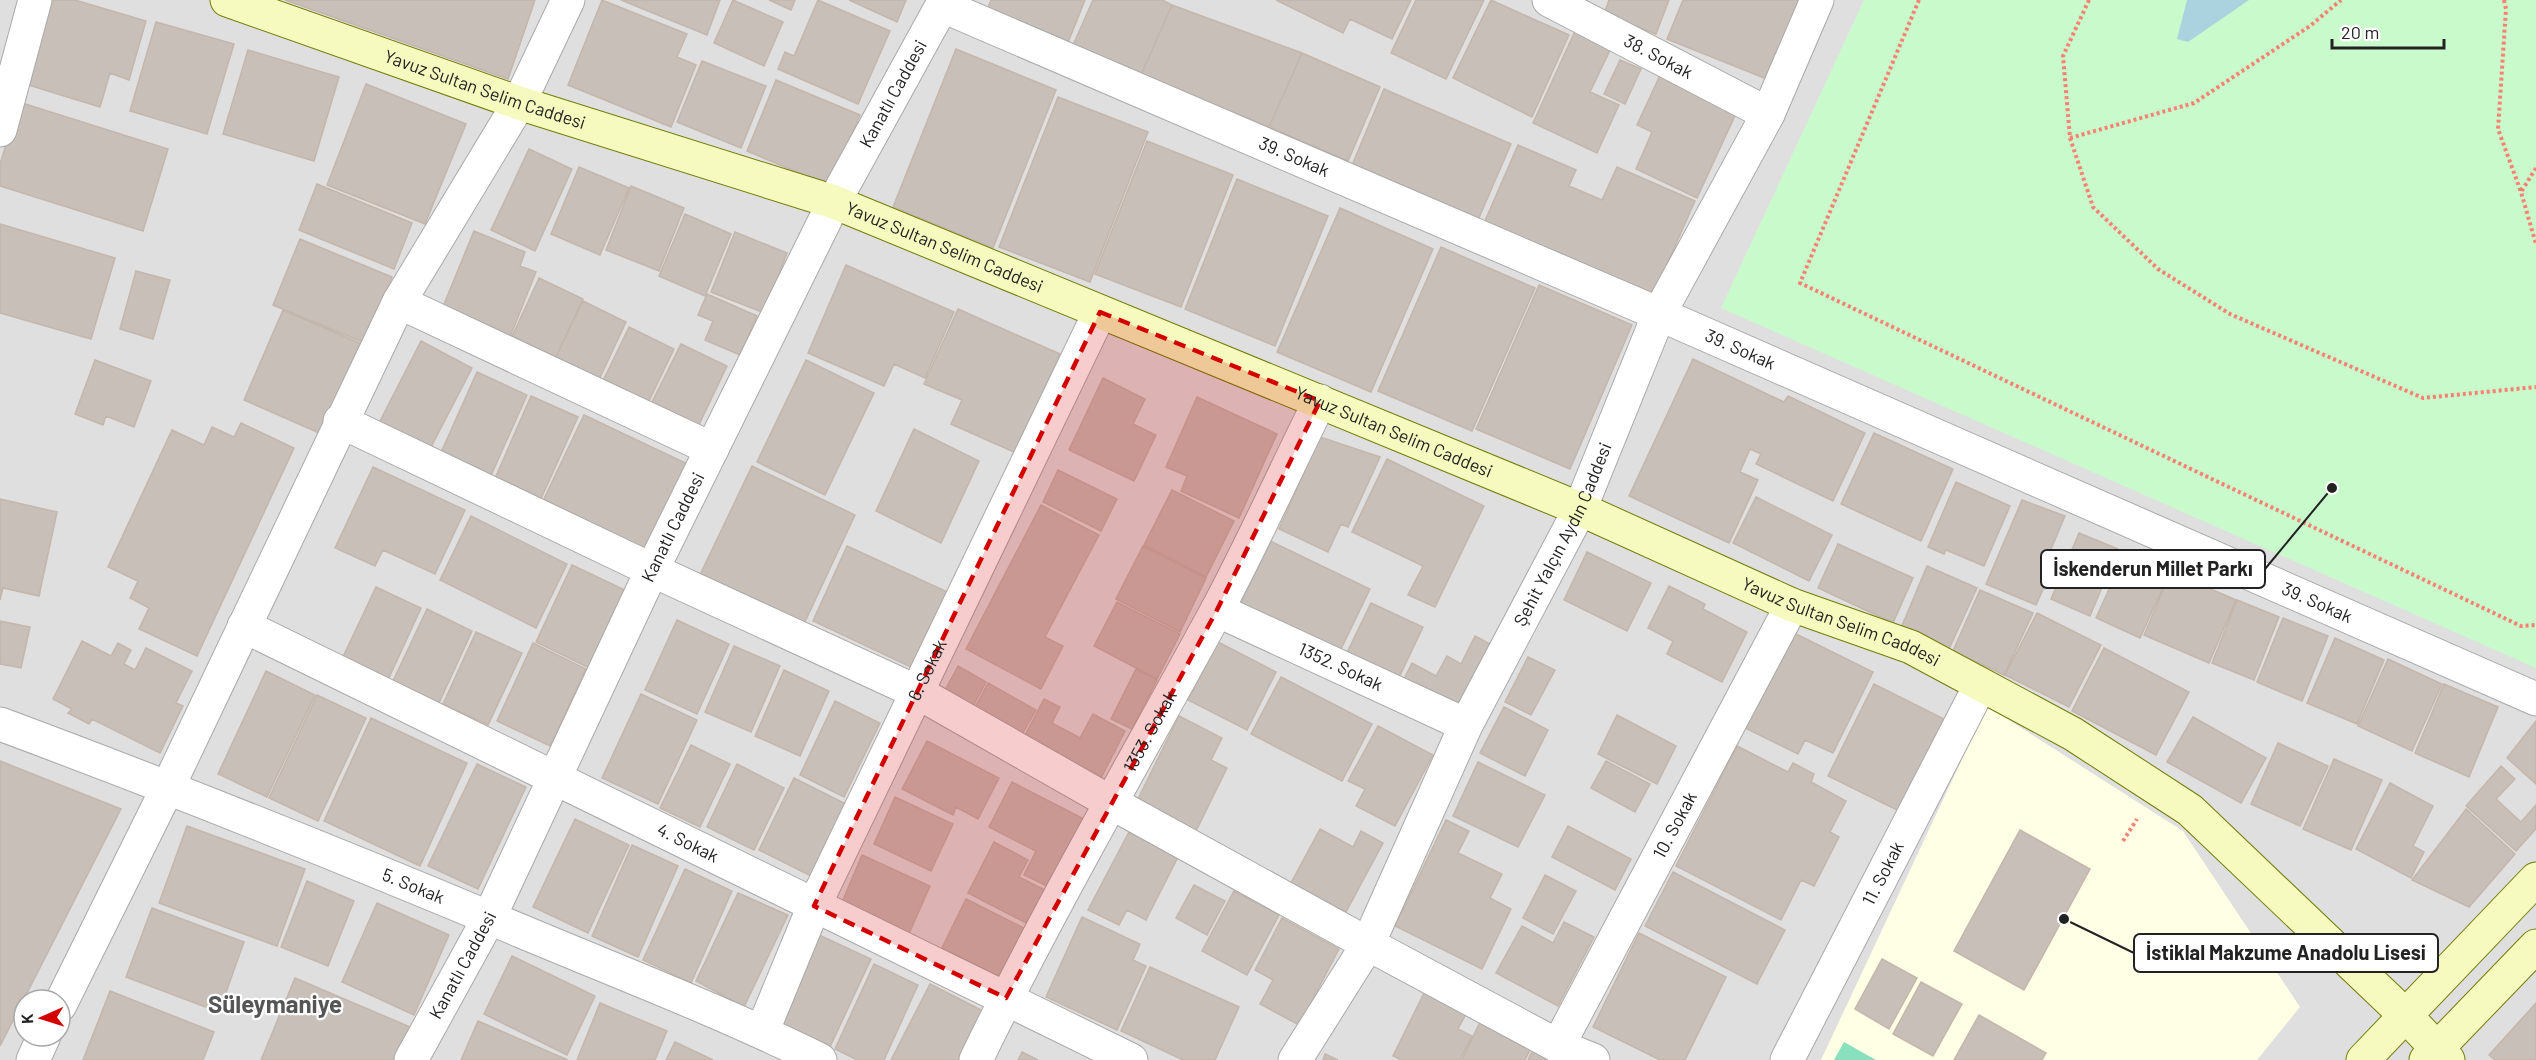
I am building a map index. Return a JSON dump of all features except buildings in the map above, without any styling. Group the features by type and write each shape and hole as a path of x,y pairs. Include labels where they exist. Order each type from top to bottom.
{"street":[{"path":"0,130 35,0"},
{"name":"Yavuz Sultan Selim Caddesi","path":"227,0 264,6 519,103 834,202 1580,509 1792,605 1911,647 2073,734 2190,810 2405,1015 2438,1056"},
{"path":"68,988 168,787 340,421 399,302 519,103 568,0"},
{"name":"38. Sokak","path":"1549,0 1768,114"},
{"name":"Şehit Yalçın Aydın Caddesi","path":"1295,1060 1368,945 1466,725 1580,509 1659,314 1768,114 1817,0"},
{"name":"Kanatlı Caddesi","path":"411,1060 489,918 652,570 834,202 944,3"},
{"name":"39. Sokak","path":"944,3 2536,699"},
{"path":"399,302 712,449"},
{"name":"6. Sokak","path":"762,1032 814,906 1100,312"},
{"name":"1353. Sokak","path":"976,1060 1006,998 1110,802 1217,610 1320,401"},
{"path":"340,421 652,570 917,692 1368,945 1558,1046 1593,1060"},
{"name":"10. Sokak","path":"1558,1046 1792,605"},
{"name":"1352. Sokak","path":"1217,610 1466,725"},
{"name":"4. Sokak","path":"244,626 1131,1060"},
{"name":"11. Sokak","path":"1787,1060 1980,686"},
{"name":"5. Sokak","path":"0,724 168,787 489,918 762,1032 820,1060"},
{"path":"2363,1060 2536,879"},
{"path":"2438,1056 2536,946"}],"path":[{"path":"1919,0 1800,284 2521,626 2536,625"},
{"path":"2089,0 2063,56 2070,138 2092,207 2158,269 2230,314 2423,398 2536,387"},
{"path":"2070,138 2194,103 2310,26 2341,0"},
{"path":"2504,0 2506,9 2498,129 2521,192 2536,244"},
{"path":"2521,192 2536,168"}],"highlighted area":[{"path":"1100,312 1320,401 1217,610 1006,998 814,906"}],"shaded area":[{"path":"0,0 2536,0 2536,1060 0,1060"},
{"path":"1987,706 2183,831 2300,1007 2257,1060 1821,1060"}],"green space":[{"path":"1864,0 2536,0 2536,668 1721,308"},
{"path":"1844,1042 1876,1060 1834,1060"}],"water":[{"path":"2187,0 2249,0 2188,42 2177,39"}],"place":[{"name":"İskenderun Millet Parkı","path":"2332,488"},
{"name":"İstiklal Makzume Anadolu Lisesi","path":"2064,919"}],"district":[{"name":"Süleymaniye","path":"275,1005"}]}
